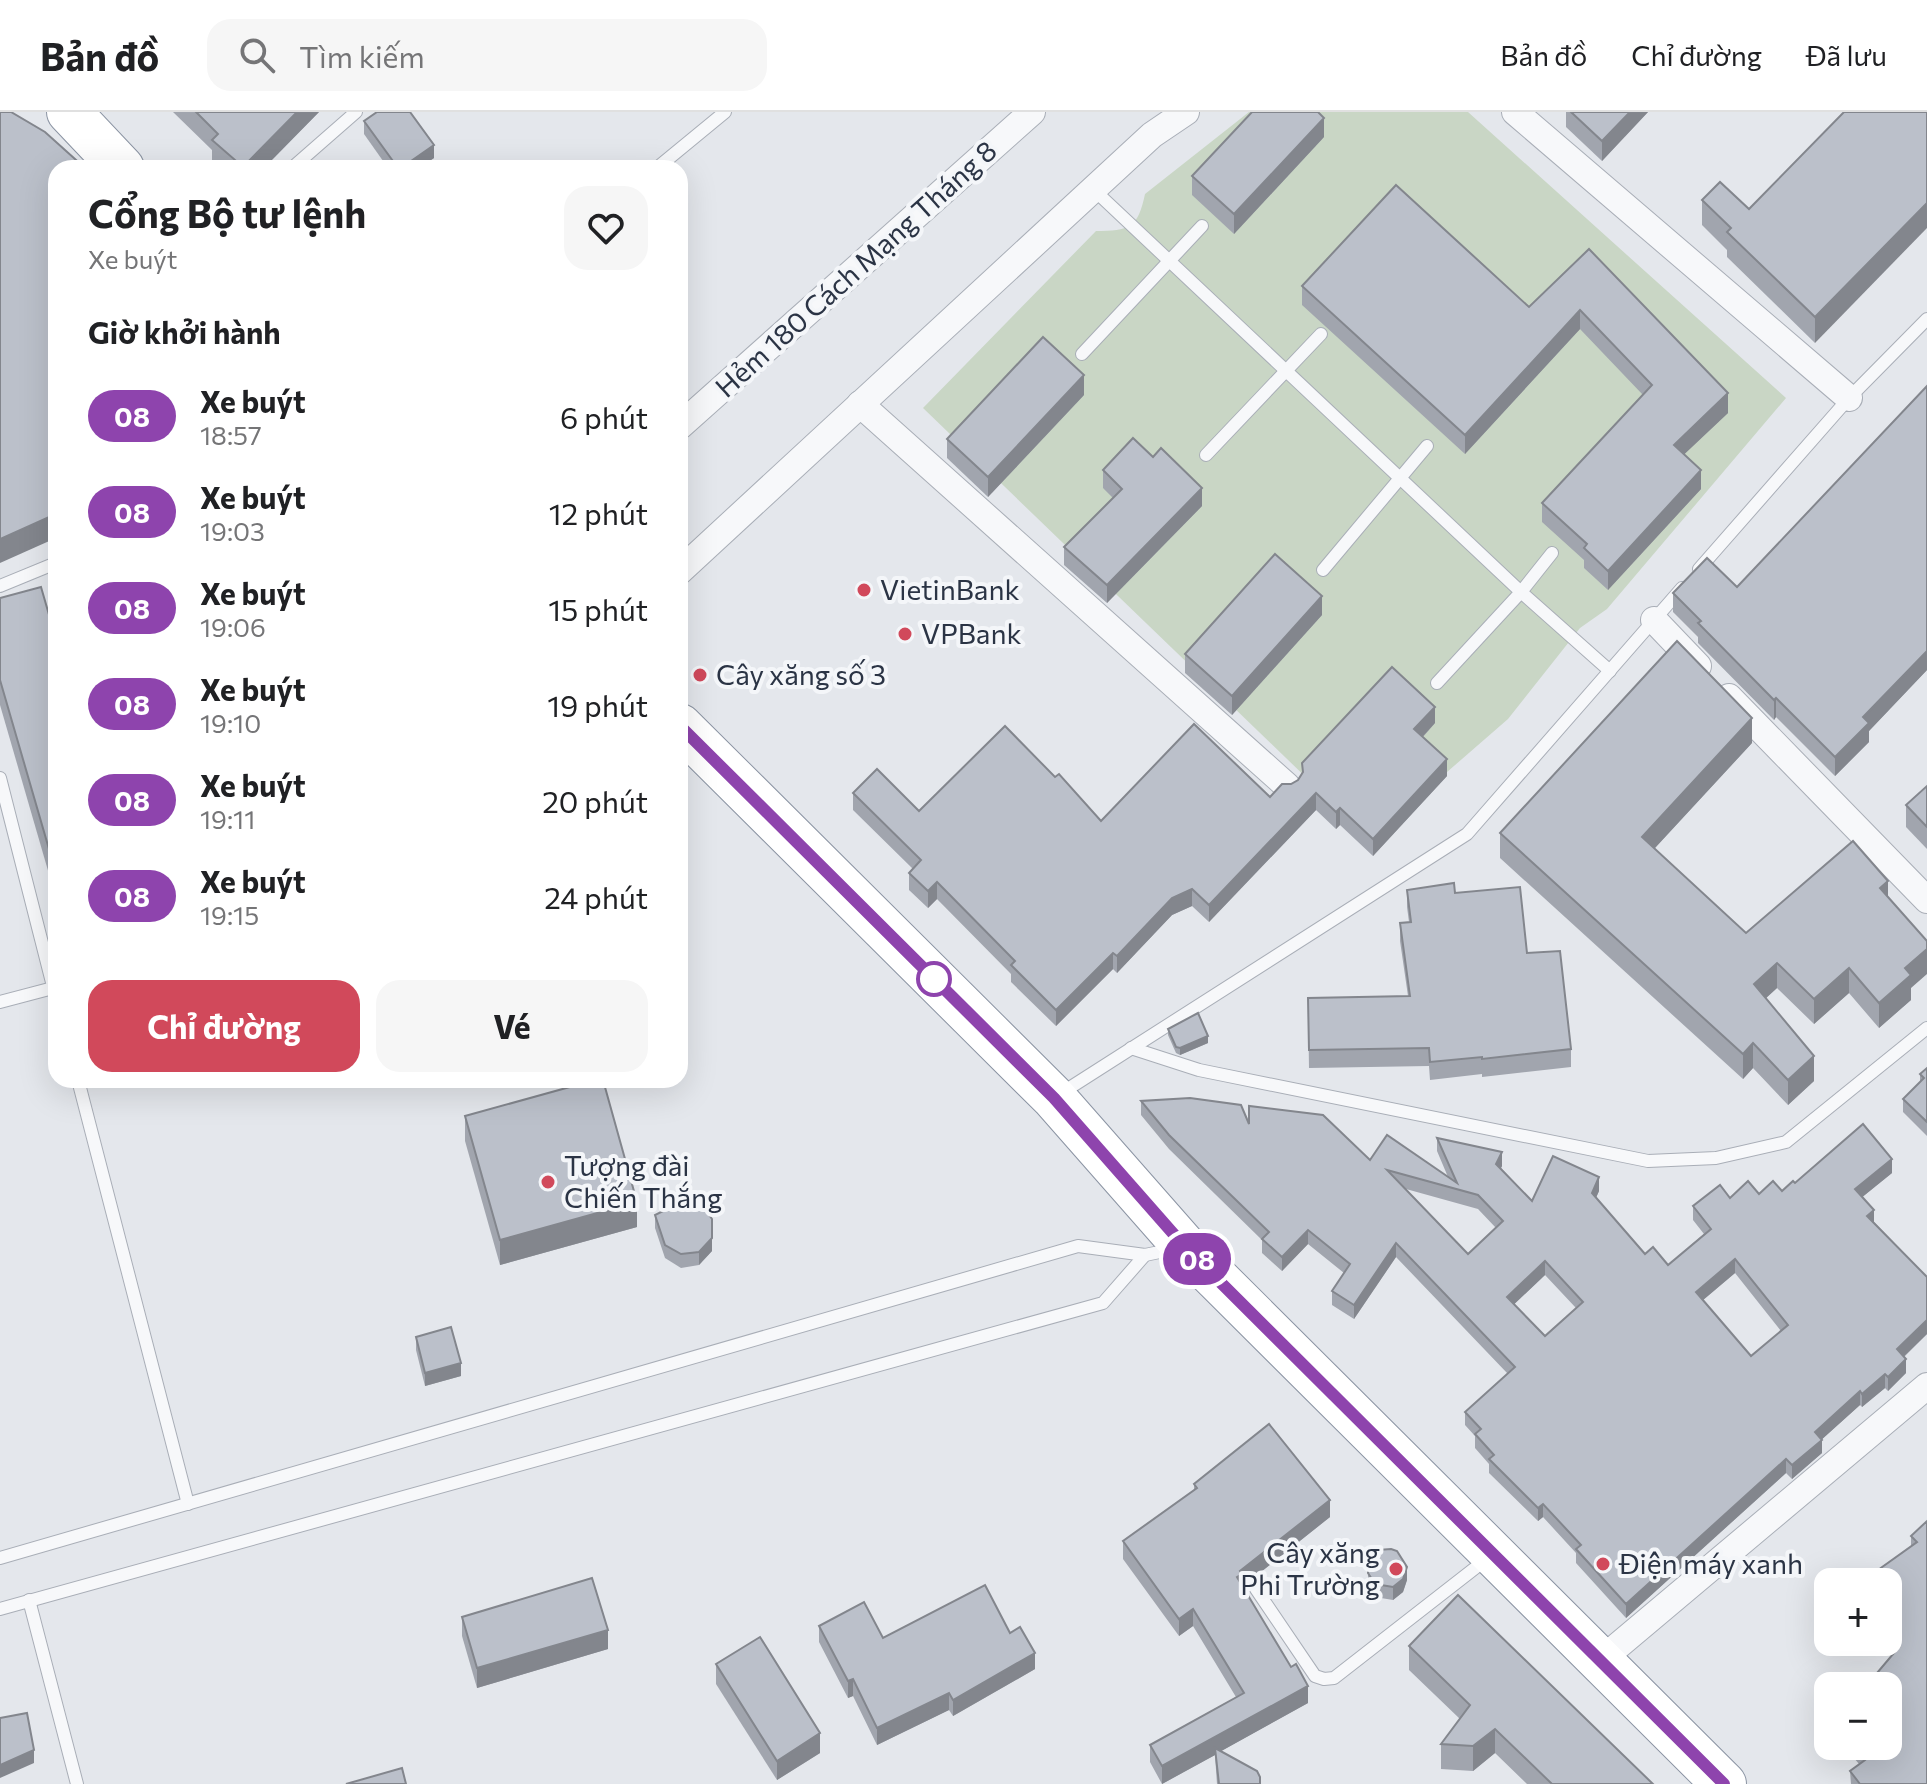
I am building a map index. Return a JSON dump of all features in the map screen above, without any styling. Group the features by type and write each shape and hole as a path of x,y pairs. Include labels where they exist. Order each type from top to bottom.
{"highway":[{"path":"69,112 114,160"},
{"path":"688,739 1054,1098 1165,1251 1493,1553 1724,1784"}],"street":[{"name":"Hẻm 180 Cách Mạng Tháng 8","path":"688,419 1032,112"},
{"path":"688,564 1152,135 1186,112"},
{"path":"1515,112 1849,398"},
{"path":"860,404 1287,786"},
{"path":"1654,620 1927,900"},
{"path":"1601,1660 1927,1386"}],"lane":[{"path":"301,160 356,112"},
{"path":"667,160 725,112"},
{"path":"1093,189 1521,592 1610,671"},
{"path":"1082,354 1202,226"},
{"path":"1054,1098 1467,834 1849,398 1927,319"},
{"path":"1206,455 1321,334"},
{"path":"1323,570 1427,446"},
{"path":"1437,683 1521,592 1552,553"},
{"path":"0,586 48,566"},
{"path":"0,778 48,966"},
{"path":"0,1002 48,994"},
{"path":"1131,1048 1199,1070 1648,1161 1716,1158 1786,1142 1927,1028"},
{"path":"80,1088 188,1504"},
{"path":"0,1558 1078,1246 1165,1251"},
{"path":"0,1609 1103,1303 1165,1251"},
{"path":"1256,1589 1315,1676 1334,1678 1493,1553"},
{"path":"29,1600 77,1784"}],"green space":[{"path":"1249,112 1468,112 1786,398 1607,609 1580,628 1508,719 1370,839 923,408 1096,231 1117,230 1130,225 1139,214 1145,194"}],"building":[{"path":"0,112 11,112 45,132 76,160 48,160 48,518 0,539"},
{"path":"196,112 297,112 250,160 235,160 212,140 218,134"},
{"path":"377,112 410,112 434,145 412,160 392,160 364,121"},
{"path":"1252,112 1318,112 1324,118 1234,214 1192,176"},
{"path":"1571,112 1630,112 1602,141"},
{"path":"1844,112 1927,112 1927,203 1815,317 1727,232 1731,228 1702,200 1720,182 1749,209"},
{"path":"1396,185 1529,307 1589,249 1728,393 1674,445 1701,470 1608,571 1584,548 1587,544 1542,503 1652,385 1580,310 1465,435 1302,286"},
{"path":"1043,337 1084,375 988,477 947,439"},
{"path":"1927,386 1927,651 1863,717 1869,723 1835,757 1776,698 1774,700 1698,623 1701,621 1673,593 1707,558 1737,587"},
{"path":"1133,438 1153,457 1161,448 1202,488 1107,585 1064,547 1122,489 1103,470"},
{"path":"1275,554 1322,596 1232,696 1185,654"},
{"path":"41,587 48,611 48,846 0,680 0,598"},
{"path":"1677,641 1752,718 1642,837 1746,933 1853,841 1888,881 1880,888 1927,941 1927,949 1905,968 1911,975 1879,1003 1849,968 1814,999 1777,963 1754,984 1814,1056 1788,1080 1753,1043 1743,1054 1500,833"},
{"path":"1392,667 1435,707 1414,729 1447,759 1373,839 1340,808 1336,812 1316,793 1209,905 1192,889 1172,898 1117,956 1113,953 1056,1010 1011,965 1015,961 937,882 928,891 909,873 921,860 853,793 877,769 919,811 1005,726 1055,777 1059,774 1101,821 1194,724 1270,797 1282,784 1298,780 1303,772 1302,763"},
{"path":"1927,786 1927,827 1906,805"},
{"path":"1454,883 1455,893 1520,887 1527,953 1560,951 1571,1049 1430,1062 1429,1048 1309,1050 1308,998 1410,996 1400,923 1411,922 1407,890"},
{"path":"1198,1013 1208,1036 1176,1047 1168,1029"},
{"path":"1927,1068 1927,1122 1903,1099 1924,1078 1920,1074"},
{"path":"566,1088 605,1088 637,1202 500,1240 465,1116"},
{"path":"1190,1098 1241,1105 1249,1124 1249,1106 1323,1115 1370,1160 1387,1135 1457,1183 1437,1138 1502,1152 1496,1164 1532,1201 1553,1156 1599,1177 1592,1193 1645,1254 1653,1247 1668,1265 1711,1229 1693,1206 1720,1185 1730,1198 1748,1181 1759,1194 1773,1181 1782,1191 1863,1124 1892,1159 1855,1189 1874,1210 1867,1216 1927,1277 1927,1320 1897,1349 1906,1359 1888,1377 1885,1374 1862,1394 1860,1391 1815,1432 1822,1440 1792,1465 1786,1459 1626,1604 1576,1549 1581,1545 1543,1504 1538,1508 1489,1459 1494,1455 1475,1434 1481,1429 1465,1412 1515,1367 1396,1243 1354,1305 1332,1291 1350,1264 1308,1230 1282,1257 1262,1239 1269,1232 1169,1135 1141,1101","holes":["1387,1170 1478,1195 1503,1221 1468,1254","1735,1259 1788,1325 1751,1356 1696,1292","1545,1261 1583,1302 1545,1336 1507,1297"]},
{"path":"683,1201 701,1204 712,1219 712,1238 699,1252 681,1254 665,1245 655,1215"},
{"path":"451,1327 461,1363 425,1373 416,1337"},
{"path":"1269,1424 1330,1500 1240,1571 1242,1574 1237,1577 1291,1667 1296,1664 1308,1686 1162,1766 1150,1745 1244,1693 1193,1609 1179,1619 1123,1541 1197,1488 1194,1484"},
{"path":"1927,1521 1927,1784 1860,1784 1850,1771 1865,1760 1902,1760 1902,1672 1878,1672 1891,1656 1902,1656 1902,1568 1881,1568 1917,1542 1911,1536"},
{"path":"1378,1550 1397,1551 1407,1567 1403,1579 1393,1587 1375,1584 1368,1573 1369,1560"},
{"path":"592,1578 608,1630 477,1668 462,1617"},
{"path":"985,1585 1010,1633 1020,1627 1035,1653 953,1700 949,1693 877,1728 853,1679 848,1681 819,1626 864,1602 883,1638"},
{"path":"1458,1595 1653,1784 1552,1784 1495,1729 1473,1746 1441,1744 1470,1705 1409,1646"},
{"path":"760,1637 820,1733 777,1761 716,1664"},
{"path":"27,1713 34,1750 0,1765 0,1718"},
{"path":"1215,1748 1257,1771 1260,1784 1219,1784"},
{"path":"402,1768 406,1784 346,1784"}],"bus line":[{"name":"08","path":"688,734 1054,1098 1185,1247 1724,1784"}],"place":[{"name":"VietinBank","path":"864,590"},
{"name":"VPBank","path":"905,634"},
{"name":"Cây xăng số 3","path":"700,675"},
{"name":"Tượng đài Chiến Thắng","path":"548,1182"},
{"name":"Điện máy xanh","path":"1603,1564"},
{"name":"Cây xăng Phi Trường","path":"1396,1569"}]}
